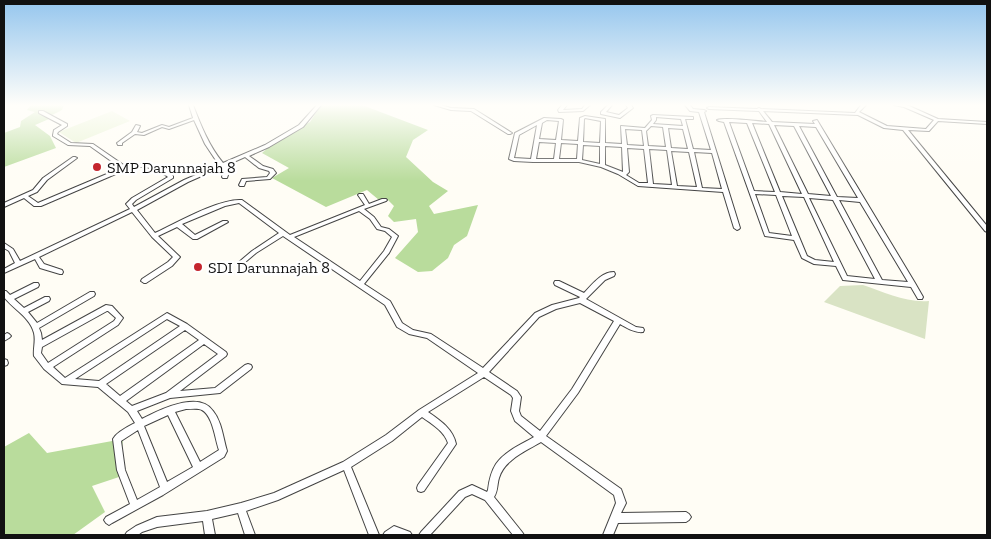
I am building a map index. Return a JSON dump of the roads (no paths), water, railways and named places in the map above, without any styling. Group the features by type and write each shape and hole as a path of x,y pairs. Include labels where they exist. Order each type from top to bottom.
{"street":[{"path":"57,130 56,135 70,144 91,145 124,168"},
{"path":"120,144 121,140 136,130"},
{"path":"134,133 142,134 152,130"},
{"path":"199,130 208,148 223,165 226,172 225,177"},
{"path":"4,271 134,209 186,181 246,156 293,130"},
{"path":"505,130 510,133"},
{"path":"525,130 517,134 511,158 533,161 579,161 602,166 623,175 634,183 726,191"},
{"path":"533,161 539,130"},
{"path":"556,161 560,130"},
{"path":"579,161 581,130"},
{"path":"602,130 602,166"},
{"path":"623,130 626,172 623,175"},
{"path":"645,130 651,185"},
{"path":"666,130 675,187"},
{"path":"686,130 700,189"},
{"path":"707,130 737,228"},
{"path":"730,130 768,235 797,238"},
{"path":"751,130 804,257 809,260 838,264"},
{"path":"775,130 844,278 913,285"},
{"path":"799,130 880,282"},
{"path":"821,130 920,297"},
{"path":"906,130 987,230"},
{"path":"537,140 714,152"},
{"path":"242,185 244,181 268,178 273,173 270,169 257,164 246,156"},
{"path":"4,205 37,190 44,179 75,158"},
{"path":"25,196 36,205 39,205 134,165 146,166 171,176 129,204 154,236 177,257 170,264 144,281"},
{"path":"752,192 862,200"},
{"path":"361,195 368,206"},
{"path":"154,236 236,200 244,204 286,235 388,303 399,325 410,332 429,336 516,395 516,415 541,437 618,492 621,503 608,535"},
{"path":"241,263 254,252 286,235 384,200"},
{"path":"360,209 372,218 379,228 387,230 395,236 387,252 361,284"},
{"path":"179,225 195,238 226,222"},
{"path":"4,245 11,250 18,264"},
{"path":"36,256 42,266 60,272"},
{"path":"130,535 157,522 207,516 242,508 275,497 346,465 389,438 422,412 483,373 537,315 554,307 583,298 603,278 612,274"},
{"path":"557,283 618,321 641,330"},
{"path":"36,285 6,296 36,326 39,345 37,354 47,367 65,382 100,384 136,417 165,488"},
{"path":"36,326 92,294"},
{"path":"23,312 47,299"},
{"path":"39,345 106,308 110,308 120,318 116,323 47,367"},
{"path":"65,382 167,316 185,326 223,354 169,395 136,417 116,442 122,470 135,506"},
{"path":"488,498 492,492 494,478 499,467 510,456 541,437 575,391 618,321"},
{"path":"100,384 185,326"},
{"path":"120,401 204,340"},
{"path":"169,395 217,390 248,367"},
{"path":"109,520 165,488 223,451 214,422 207,409 201,406 180,407 136,417"},
{"path":"170,410 198,468"},
{"path":"420,488 452,444 452,439 445,430 422,412"},
{"path":"346,465 374,535"},
{"path":"424,535 467,491 472,489 488,498 519,535"},
{"path":"242,508 250,535"},
{"path":"207,516 210,535"},
{"path":"615,518 686,517"},
{"path":"388,535 394,531 406,535"}],"place":[{"name":"SMP Darunnajah 8","path":"97,167"},
{"name":"SDI Darunnajah 8","path":"198,267"}]}
